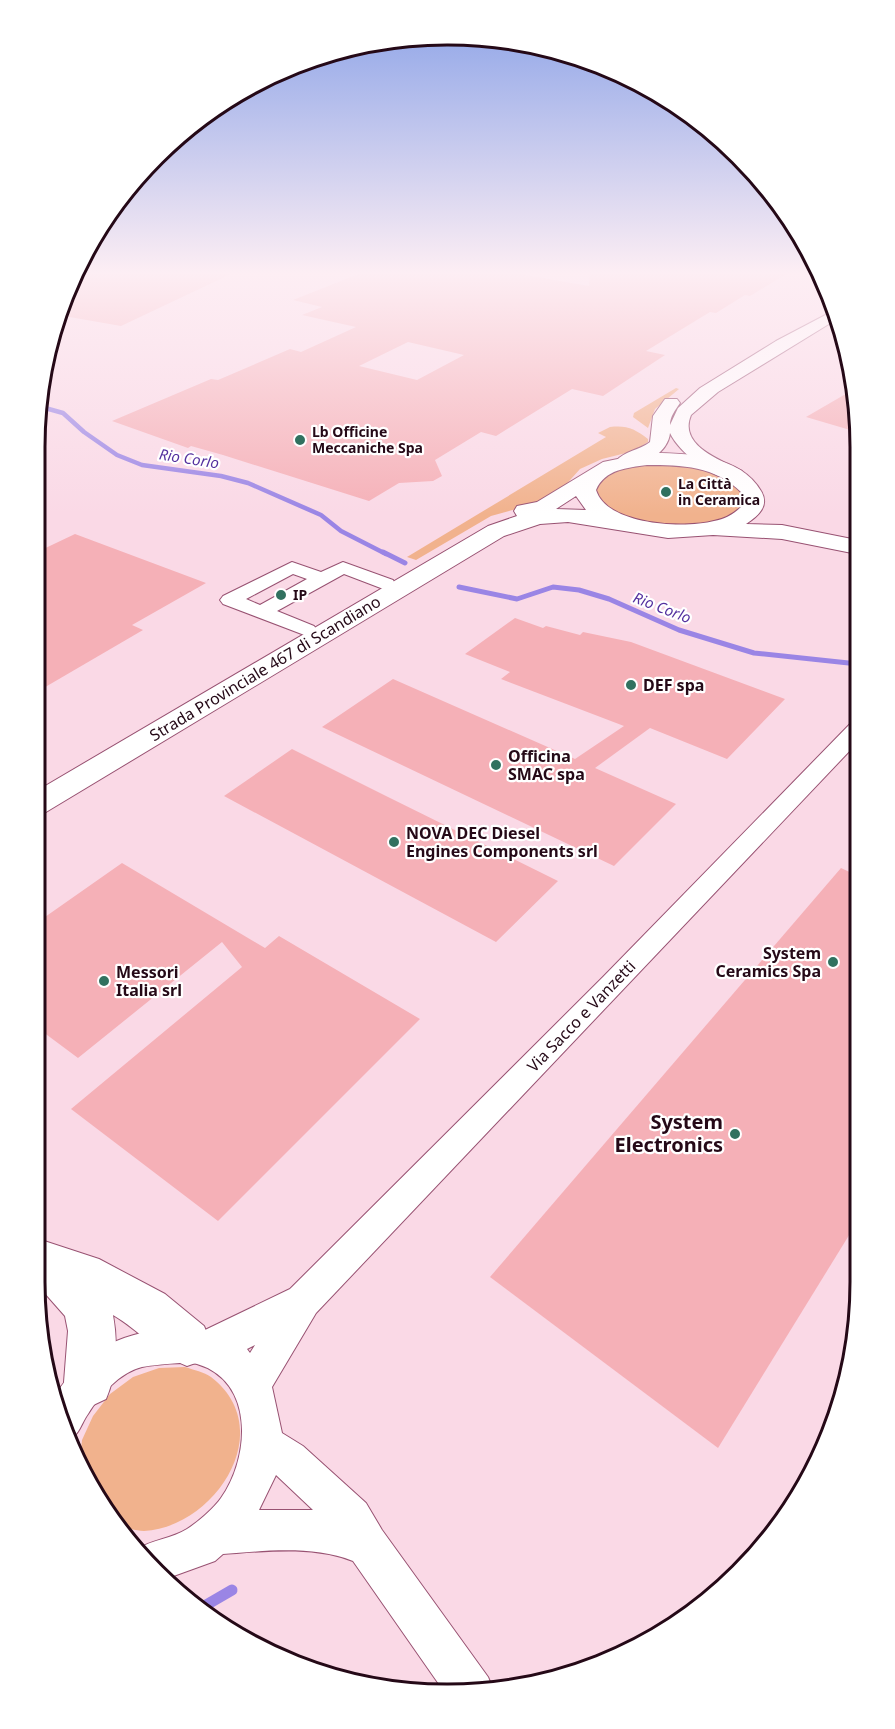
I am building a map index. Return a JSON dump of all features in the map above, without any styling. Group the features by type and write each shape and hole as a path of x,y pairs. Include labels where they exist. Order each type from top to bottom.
{"highway":[{"path":"490,527 544,507 600,470 626,461 670,459 692,461 735,475 770,509 784,517 798,523 850,535"},
{"path":"588,479 585,490 590,502 603,513 637,526"},
{"path":"704,530 727,525 749,512 754,502 753,493"},
{"path":"490,527 529,519 565,516 596,518 661,530 782,532 850,546"},
{"name":"Strada Provinciale 467 di Scandiano","path":"45,785 307,630 490,527"},
{"name":"Strada Provinciale 467 di Scandiano","path":"45,799 490,527"},
{"path":"45,1263 83,1274 148,1310 197,1345"},
{"path":"45,1266 87,1305 92,1332 88,1382"}],"main road":[{"path":"626,461 657,445 660,439 660,417 676,399 743,354"},
{"path":"735,475 696,454 683,441 679,430 679,420 687,409 704,394 766,354"}],"street":[{"path":"301,571 322,559 387,584"},
{"path":"307,630 230,600 292,567 321,578"},
{"path":"261,612 343,567"},
{"name":"Via Sacco e Vanzetti","path":"252,1385 303,1301 850,737"},
{"name":"Via Sacco e Vanzetti","path":"66,1412 88,1382 111,1363 135,1351 161,1344 197,1345 227,1340 303,1301"},
{"path":"159,1561 177,1557 217,1533 241,1506 257,1476 264,1444 264,1423 260,1403 252,1385 240,1369 225,1356 197,1345"},
{"path":"264,1444 289,1460 351,1518 367,1545 465,1683"},
{"path":"217,1533 315,1530 344,1535 367,1545"}],"shaded area":[{"path":"676,388 679,389 655,409 648,428 633,417 634,413"},
{"path":"610,427 630,428 648,439 648,442 634,451 602,459 580,469 563,488 538,503 491,516 416,560 407,557 606,437 598,433"},
{"path":"662,462 697,468 724,476 741,490 743,500 741,506 733,515 722,520 675,526 643,522 617,515 593,493 595,482 621,467"},
{"path":"185,1367 211,1377 231,1398 239,1422 239,1448 230,1472 215,1494 194,1513 170,1525 144,1531 134,1530 128,1527 99,1483 81,1447 82,1440 93,1416 110,1394 133,1377 159,1368"}],"building":[{"path":"279,354 384,354 359,366 417,380 464,355 458,354 665,355 603,396 572,389 496,436 481,432 435,460 442,476 433,481 399,483 369,501 223,455 191,446 188,448 112,421 211,379 218,380"},
{"path":"847,393 849,430 806,417"},
{"path":"75,534 206,583 132,625 143,630 45,687 45,548"},
{"path":"515,618 543,628 546,626 580,635 583,632 631,642 785,699 727,759 650,728 595,768 676,804 614,866 322,727 393,679 575,759 624,726 501,679 510,672 465,654"},
{"name":"NOVA DEC Diesel Engines Components srl","path":"292,749 558,881 496,942 224,796"},
{"path":"122,863 265,948 279,936 420,1019 218,1221 71,1109 242,967 222,942 78,1058 45,1033 45,917"},
{"name":"System Electronics","path":"841,868 850,872 850,1234 718,1448 490,1277"}],"waterway":[{"name":"Rio Corlo","path":"47,409 63,413 84,432 117,455 142,465 221,476 248,483 321,515 341,531 386,554"},
{"name":"Rio Corlo","path":"383,552 405,563"},
{"name":"Rio Corlo","path":"459,587 517,599 553,587 579,590 609,599 679,630 754,653 850,663"},
{"path":"207,1604 232,1590"}],"place":[{"name":"Lb Officine Meccaniche Spa","path":"300,440"},
{"name":"La Città in Ceramica","path":"666,492"},
{"name":"IP","path":"281,595"},
{"name":"DEF spa","path":"631,685"},
{"name":"Officina SMAC spa","path":"496,765"},
{"name":"NOVA DEC Diesel Engines Components srl","path":"394,842"},
{"name":"System Ceramics Spa","path":"833,962"},
{"name":"Messori Italia srl","path":"104,981"},
{"name":"System Electronics","path":"735,1134"}]}
